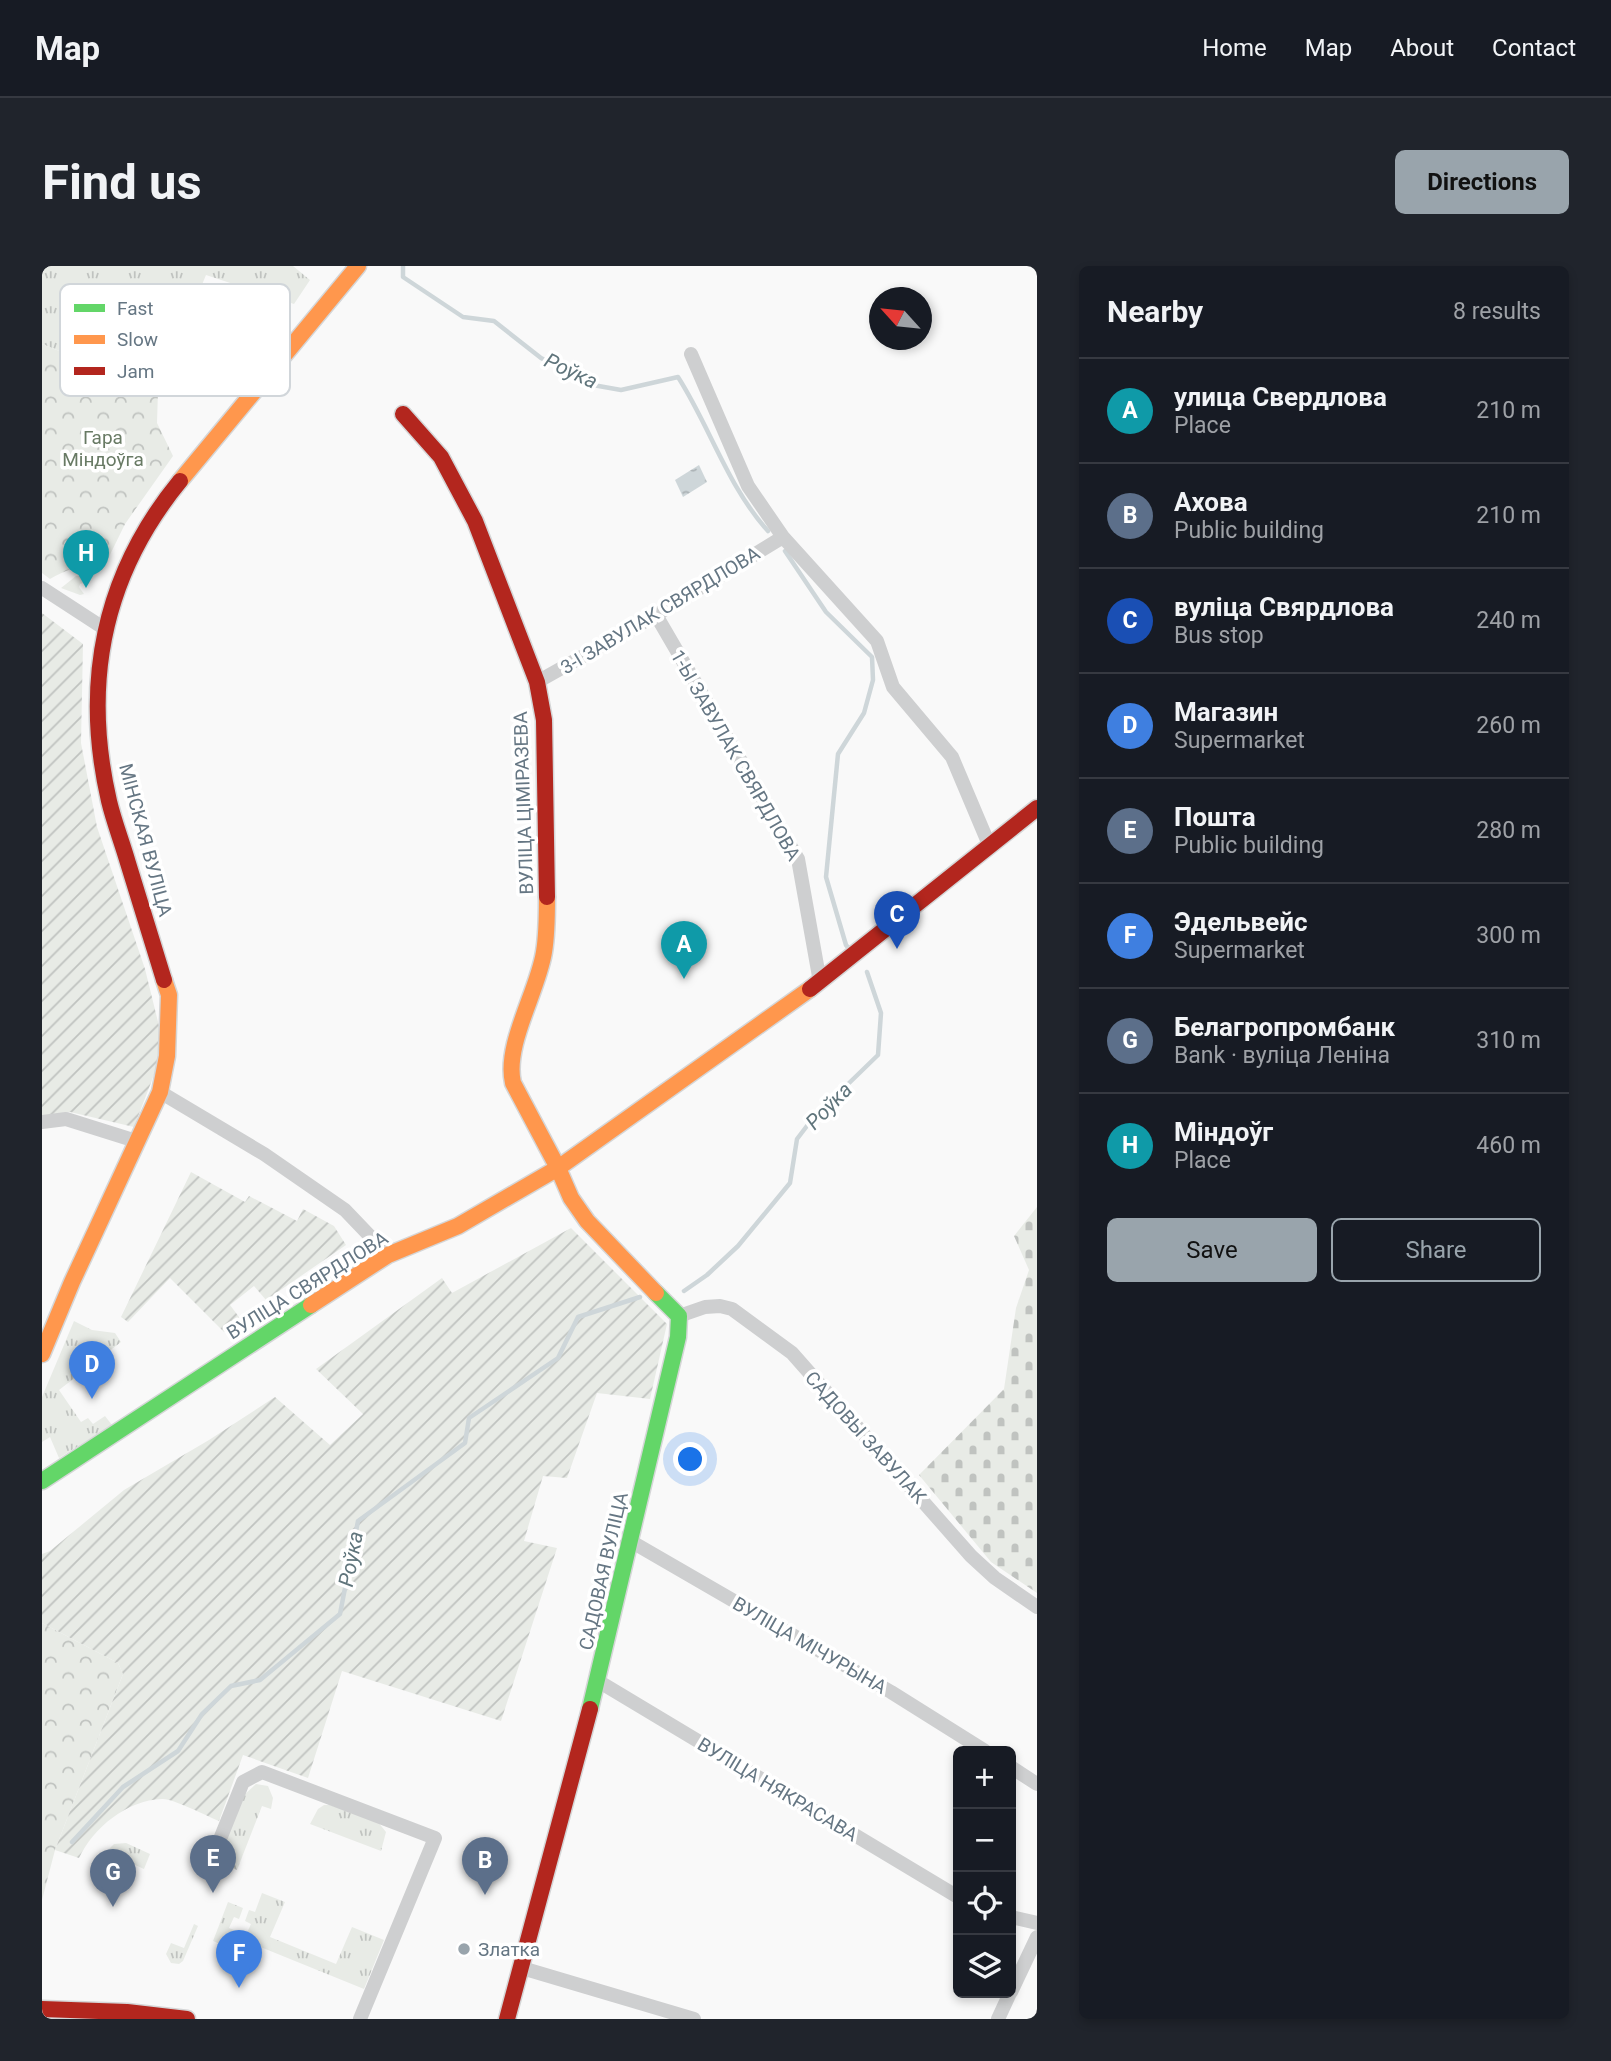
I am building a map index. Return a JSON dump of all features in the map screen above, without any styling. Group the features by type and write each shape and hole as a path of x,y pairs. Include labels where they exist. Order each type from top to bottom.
{"street":[{"name":"МІНСКАЯ ВУЛІЦА","path":"290,348 358,266"},
{"path":"691,354 748,486 783,537 877,641 893,687 952,757 990,846"},
{"name":"МІНСКАЯ ВУЛІЦА","path":"42,1354 160,1092 167,1056 169,995 109,802 101,753 97,681 105,629 115,594 140,541 167,497 251,396"},
{"name":"ВУЛІЦА ЦІМІРАЗЕВА","path":"403,414 441,457 475,521 537,682 544,720 547,913 544,953 510,1070 513,1083 558,1168"},
{"name":"3-І ЗАВУЛАК СВЯРДЛОВА","path":"537,682 656,615 783,537"},
{"path":"42,588 105,629"},
{"name":"1-Ы ЗАВУЛАК СВЯРДЛОВА","path":"656,615 798,859 820,982"},
{"name":"ВУЛІЦА СВЯРДЛОВА","path":"42,1481 388,1255 458,1226 558,1168 820,982 1037,808"},
{"path":"160,1092 264,1154 345,1210 388,1255"},
{"path":"42,1122 66,1119 136,1141"},
{"path":"558,1168 571,1198 587,1221 678,1316"},
{"name":"САДОВЫ ЗАВУЛАК","path":"678,1316 705,1307 733,1309 792,1353 971,1556 995,1578 1037,1606"},
{"name":"САДОВАЯ ВУЛІЦА","path":"507,2019 598,1681 632,1542 678,1338 678,1316"},
{"name":"ВУЛІЦА МІЧУРЫНА","path":"632,1542 891,1692 977,1746"},
{"name":"ВУЛІЦА НЯКРАСАВА","path":"598,1681 953,1894"},
{"path":"1016,1770 1037,1784"},
{"path":"214,1854 243,1782 262,1772 435,1838 360,2019"},
{"path":"1016,1918 1037,1923"},
{"path":"1016,1981 1037,1937"},
{"path":"522,1968 694,2019"},
{"path":"998,2019 1008,1998"},
{"path":"42,2009 127,2012 187,2019"}],"green space":[{"path":"42,266 293,266 310,280 294,304 290,303 290,284 233,284 206,275 202,284 60,284 60,351 42,344"},
{"name":"Гара Міндоўга","path":"42,344 60,351 60,396 158,396 157,423 173,456 125,524 104,567 76,567 50,579 42,573"},
{"path":"76,576 82,576 83,583 79,587 84,594 61,588"},
{"path":"42,613 83,644 81,743 97,827 145,969 160,1030 157,1067 134,1127 70,1112 42,1116"},
{"path":"191,1172 245,1202 249,1196 297,1221 303,1209 334,1226 346,1245 266,1300 254,1286 230,1305 242,1321 224,1332 170,1278 128,1322 121,1317"},
{"path":"1037,1207 1037,1593 991,1562 919,1475 1004,1389 1016,1308 1029,1270 1014,1236"},
{"path":"571,1228 667,1324 650,1399 597,1393 567,1478 543,1476 524,1541 557,1548 501,1721 342,1671 308,1778 243,1755 219,1821 173,1801 149,1801 124,1810 102,1826 79,1858 55,1850 123,1674 118,1663 42,1623 42,1554 50,1551 124,1490 275,1397 330,1445 363,1414 316,1369 442,1278 452,1293"},
{"path":"74,1321 92,1330 115,1333 121,1342 59,1390 81,1422 88,1418 93,1424 105,1416 112,1425 59,1458 50,1437 42,1442 42,1397"},
{"path":"42,1623 118,1663 123,1674 55,1850 42,1900"},
{"path":"256,1784 268,1786 273,1798 271,1809 262,1806 237,1870 218,1862 243,1796"},
{"path":"324,1805 378,1822 386,1832 381,1851 310,1824 318,1809"},
{"path":"126,1843 150,1854 144,1869 106,1852 114,1844"},
{"path":"262,1893 285,1902 270,1937 336,1964 352,1927 384,1940 364,1989 258,1946 246,1974 227,1966 240,1933 246,1935 251,1924 245,1921 249,1910 255,1912"},
{"path":"228,1902 243,1908 239,1919 234,1917 229,1928 234,1930 227,1947 213,1941"},
{"path":"194,1924 198,1926 183,1961 179,1964 171,1963 166,1954 171,1943 184,1948"}],"water":[{"path":"699,465 707,482 683,497 675,480"}],"waterway":[{"name":"Роўка","path":"403,266 403,277 463,317 494,321 541,358 593,385 621,390 678,377 730,476 768,531"},
{"name":"Роўка","path":"785,551 826,612 872,657 873,680 864,713 838,754 826,877 846,945 850,950"},
{"name":"Роўка","path":"684,1291 707,1275 738,1246 790,1183 797,1139 813,1118 878,1055 881,1013 867,972"},
{"name":"Роўка","path":"72,1842 123,1787 178,1751 202,1714 231,1686 260,1680 340,1614 358,1521 465,1443 469,1418 558,1358 578,1317 640,1297"}],"traffic: fast":[{"path":"590,1709 678,1337 679,1316 656,1293"},
{"path":"42,1481 311,1305"}],"traffic: slow":[{"path":"290,348 358,266"},
{"path":"180,481 250,396"},
{"path":"547,897 544,952 517,1035 513,1052 513,1083 571,1198 587,1221 656,1293"},
{"path":"42,1354 72,1282 160,1092 167,1056 169,995 164,980"},
{"path":"311,1305 388,1255 458,1226 558,1168 810,989"}],"traffic: jam":[{"path":"403,414 441,457 475,521 537,682 544,720 547,897"},
{"path":"164,980 109,801 101,758 99,673 106,632 117,593 133,554 154,517 180,481"},
{"path":"810,989 1037,808"},
{"path":"507,2019 590,1709"},
{"path":"42,2009 127,2012 187,2019"}],"place":[{"name":"Міндоўг","path":"86,588"},
{"name":"вуліца Свярдлова","path":"897,949"},
{"name":"улица Свердлова","path":"684,979"},
{"name":"Магазин","path":"92,1399"},
{"name":"Пошта","path":"213,1893"},
{"name":"Ахова","path":"485,1895"},
{"name":"Белагропромбанк","path":"113,1907"},
{"name":"Златка","path":"464,1949"},
{"name":"Эдельвейс","path":"239,1988"}]}
